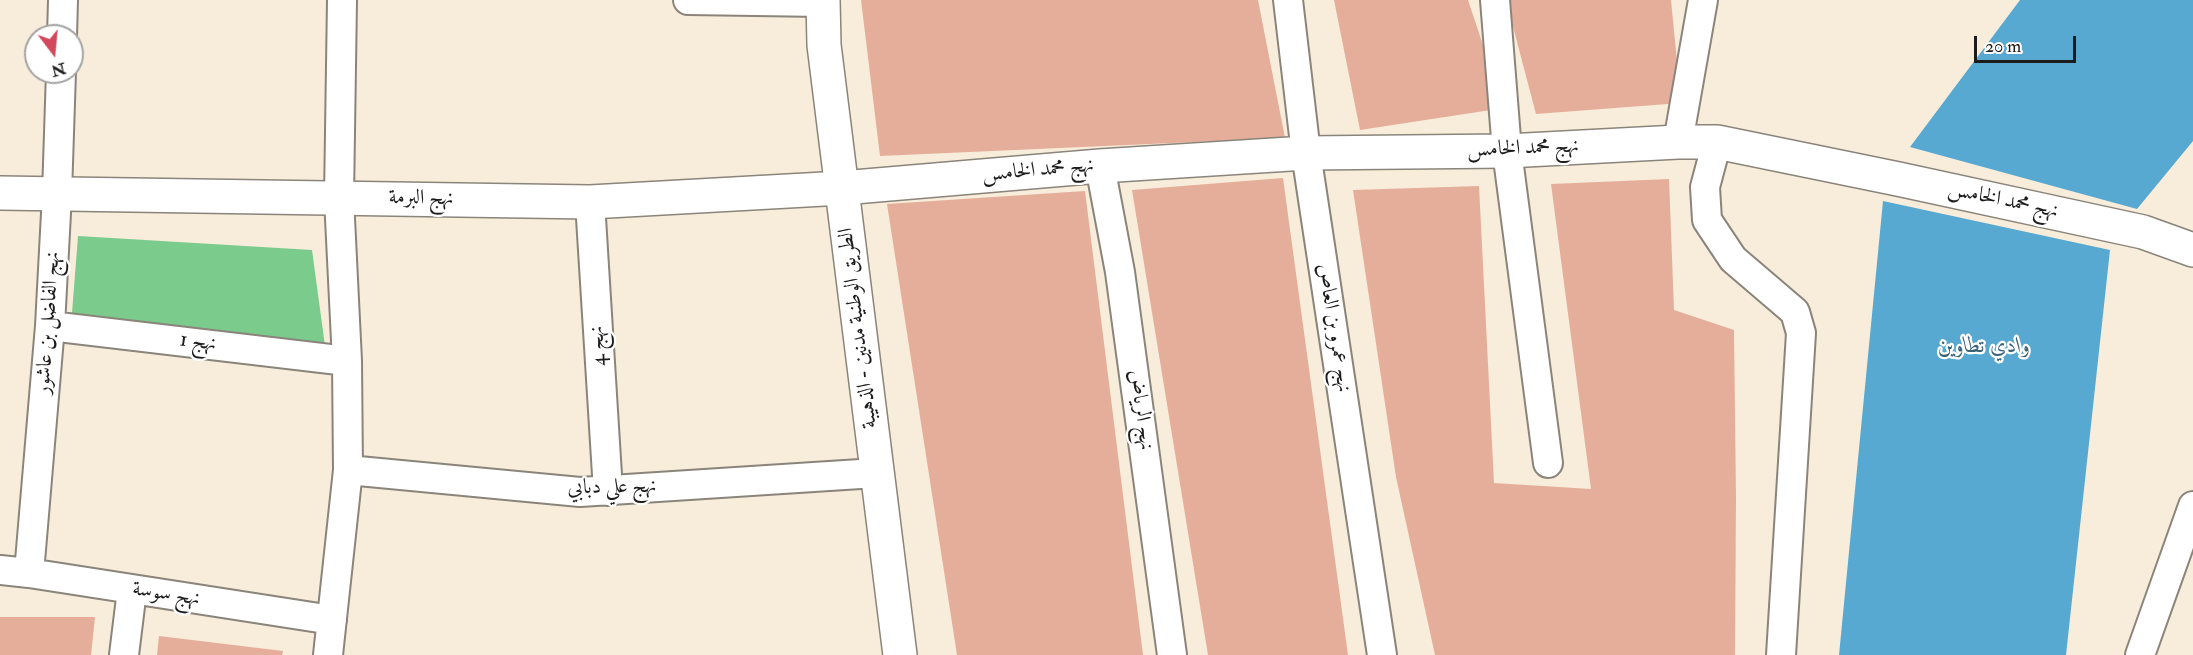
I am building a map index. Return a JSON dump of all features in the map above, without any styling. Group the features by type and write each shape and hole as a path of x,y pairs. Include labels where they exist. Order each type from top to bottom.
{"street":[{"path":"62,24 63,0"},
{"path":"328,655 348,470 347,361 339,198 342,0"},
{"path":"688,0 823,1"},
{"name":"نهج عمرو بن العاص","path":"1288,0 1306,153 1382,655"},
{"path":"1495,0 1507,151 1548,463"},
{"path":"1678,142 1703,0"},
{"name":"الطريق الوطنية مدنين - الذهيبة","path":"823,1 824,45 900,655"},
{"name":"نهج الفاضل بن عاشور","path":"29,573 50,326 61,84"},
{"path":"1717,142 1705,187 1707,220 1733,259 1795,312 1801,333 1781,655"},
{"name":"نهج محمد الخامس","path":"842,188 1100,166 1306,153 1507,151 1717,142 1898,178 2143,232 2193,250"},
{"name":"نهج الرياض","path":"1100,166 1120,272 1172,655"},
{"name":"نهج البرمة","path":"0,193 590,202 842,188"},
{"name":"نهج 4","path":"590,202 608,491"},
{"name":"نهج 1","path":"50,326 347,361"},
{"name":"نهج علي دبابي","path":"348,470 580,492 876,473"},
{"path":"2140,655 2193,506"},
{"name":"نهج سوسة","path":"0,570 332,620"},
{"path":"124,655 132,590"}],"green space":[{"path":"78,236 312,250 325,346 72,313"}],"water":[{"path":"2020,0 2193,0 2193,141 2137,209 1910,147"},
{"name":"وادي تطاوين","path":"1883,201 2110,250 2066,655 1839,655"}],"building":[{"path":"861,0 1258,0 1285,138 880,156"},
{"path":"1334,0 1468,0 1504,108 1360,130"},
{"path":"1506,0 1671,0 1681,103 1536,114"},
{"path":"1283,178 1348,655 1208,655 1132,190"},
{"path":"1669,179 1674,310 1734,330 1735,655 1435,655 1396,477 1353,190 1479,186 1494,483 1591,489 1551,184"},
{"path":"1085,191 1143,655 957,655 887,204"},
{"path":"0,617 95,617 91,655 0,655"},
{"path":"159,636 283,651 282,655 157,655"}]}
